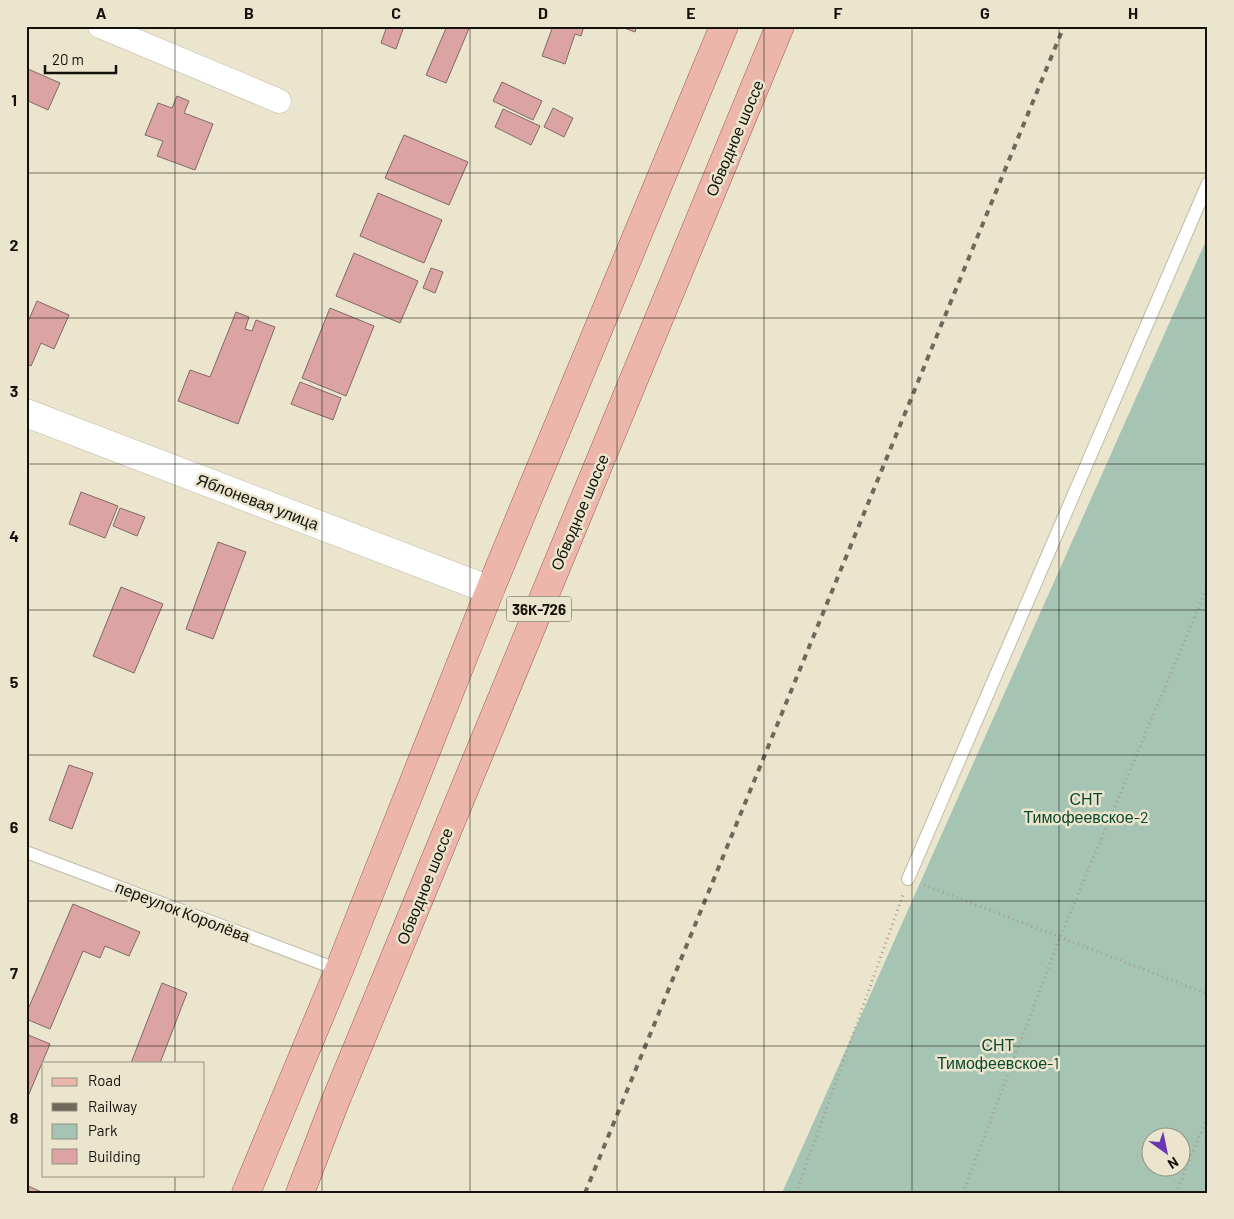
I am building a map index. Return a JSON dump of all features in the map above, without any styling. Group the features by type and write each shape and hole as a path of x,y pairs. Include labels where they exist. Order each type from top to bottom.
{"main road":[{"name":"36К-726","path":"246,1193 339,970 490,590 724,26"},
{"name":"Обводное шоссе","path":"300,1193 335,1102 780,26"}],"street":[{"path":"100,26 279,101"},
{"name":"Яблоневая улица","path":"26,413 490,590"}],"lane":[{"path":"908,879 1208,183"},
{"name":"переулок Королёва","path":"26,852 339,970"}],"path":[{"path":"964,1193 1060,937 1208,585"},
{"path":"796,1193 908,879 1208,994"},
{"path":"1176,1193 1208,1115"}],"green space":[{"path":"1208,236 1208,1193 782,1193"}],"building":[{"path":"387,26 403,29 396,49 381,43"},
{"path":"447,26 470,26 446,83 426,75"},
{"path":"553,26 584,26 581,36 575,34 565,64 542,56"},
{"path":"619,26 637,26 635,32"},
{"path":"28,69 60,83 48,110 26,100 26,73"},
{"path":"502,82 542,101 533,120 493,101"},
{"path":"177,96 189,101 184,113 213,124 195,170 157,156 163,141 145,135 158,103 172,108"},
{"path":"553,108 573,118 564,137 544,127"},
{"path":"503,109 540,126 531,145 495,127"},
{"path":"404,135 468,162 449,205 385,178"},
{"path":"378,193 442,220 424,263 360,236"},
{"path":"354,253 418,281 400,323 336,296"},
{"path":"431,268 443,272 435,293 423,288"},
{"path":"37,301 69,315 54,349 41,343 31,366 26,364 26,326"},
{"path":"330,308 374,326 346,396 302,378"},
{"path":"236,312 249,317 245,329 252,331 256,320 275,327 238,424 178,401 190,370 210,377"},
{"path":"300,382 341,398 333,420 291,404"},
{"path":"81,492 118,506 105,538 69,524"},
{"path":"120,508 145,517 137,536 113,526"},
{"path":"218,542 246,552 213,639 186,629"},
{"path":"121,587 163,604 134,673 93,656"},
{"path":"69,765 93,773 72,829 49,820"},
{"path":"73,904 140,932 129,956 105,946 100,958 83,951 50,1029 26,1019 26,1014"},
{"path":"162,983 187,993 160,1062 131,1062"},
{"path":"26,1034 50,1044 26,1101"},
{"path":"28,1186 44,1193 26,1193"}],"railway":[{"path":"585,1193 1064,26"}],"park label":[{"name":"СНТ Тимофеевское-2","path":"1086,807"},
{"name":"СНТ Тимофеевское-1","path":"998,1053"}]}
